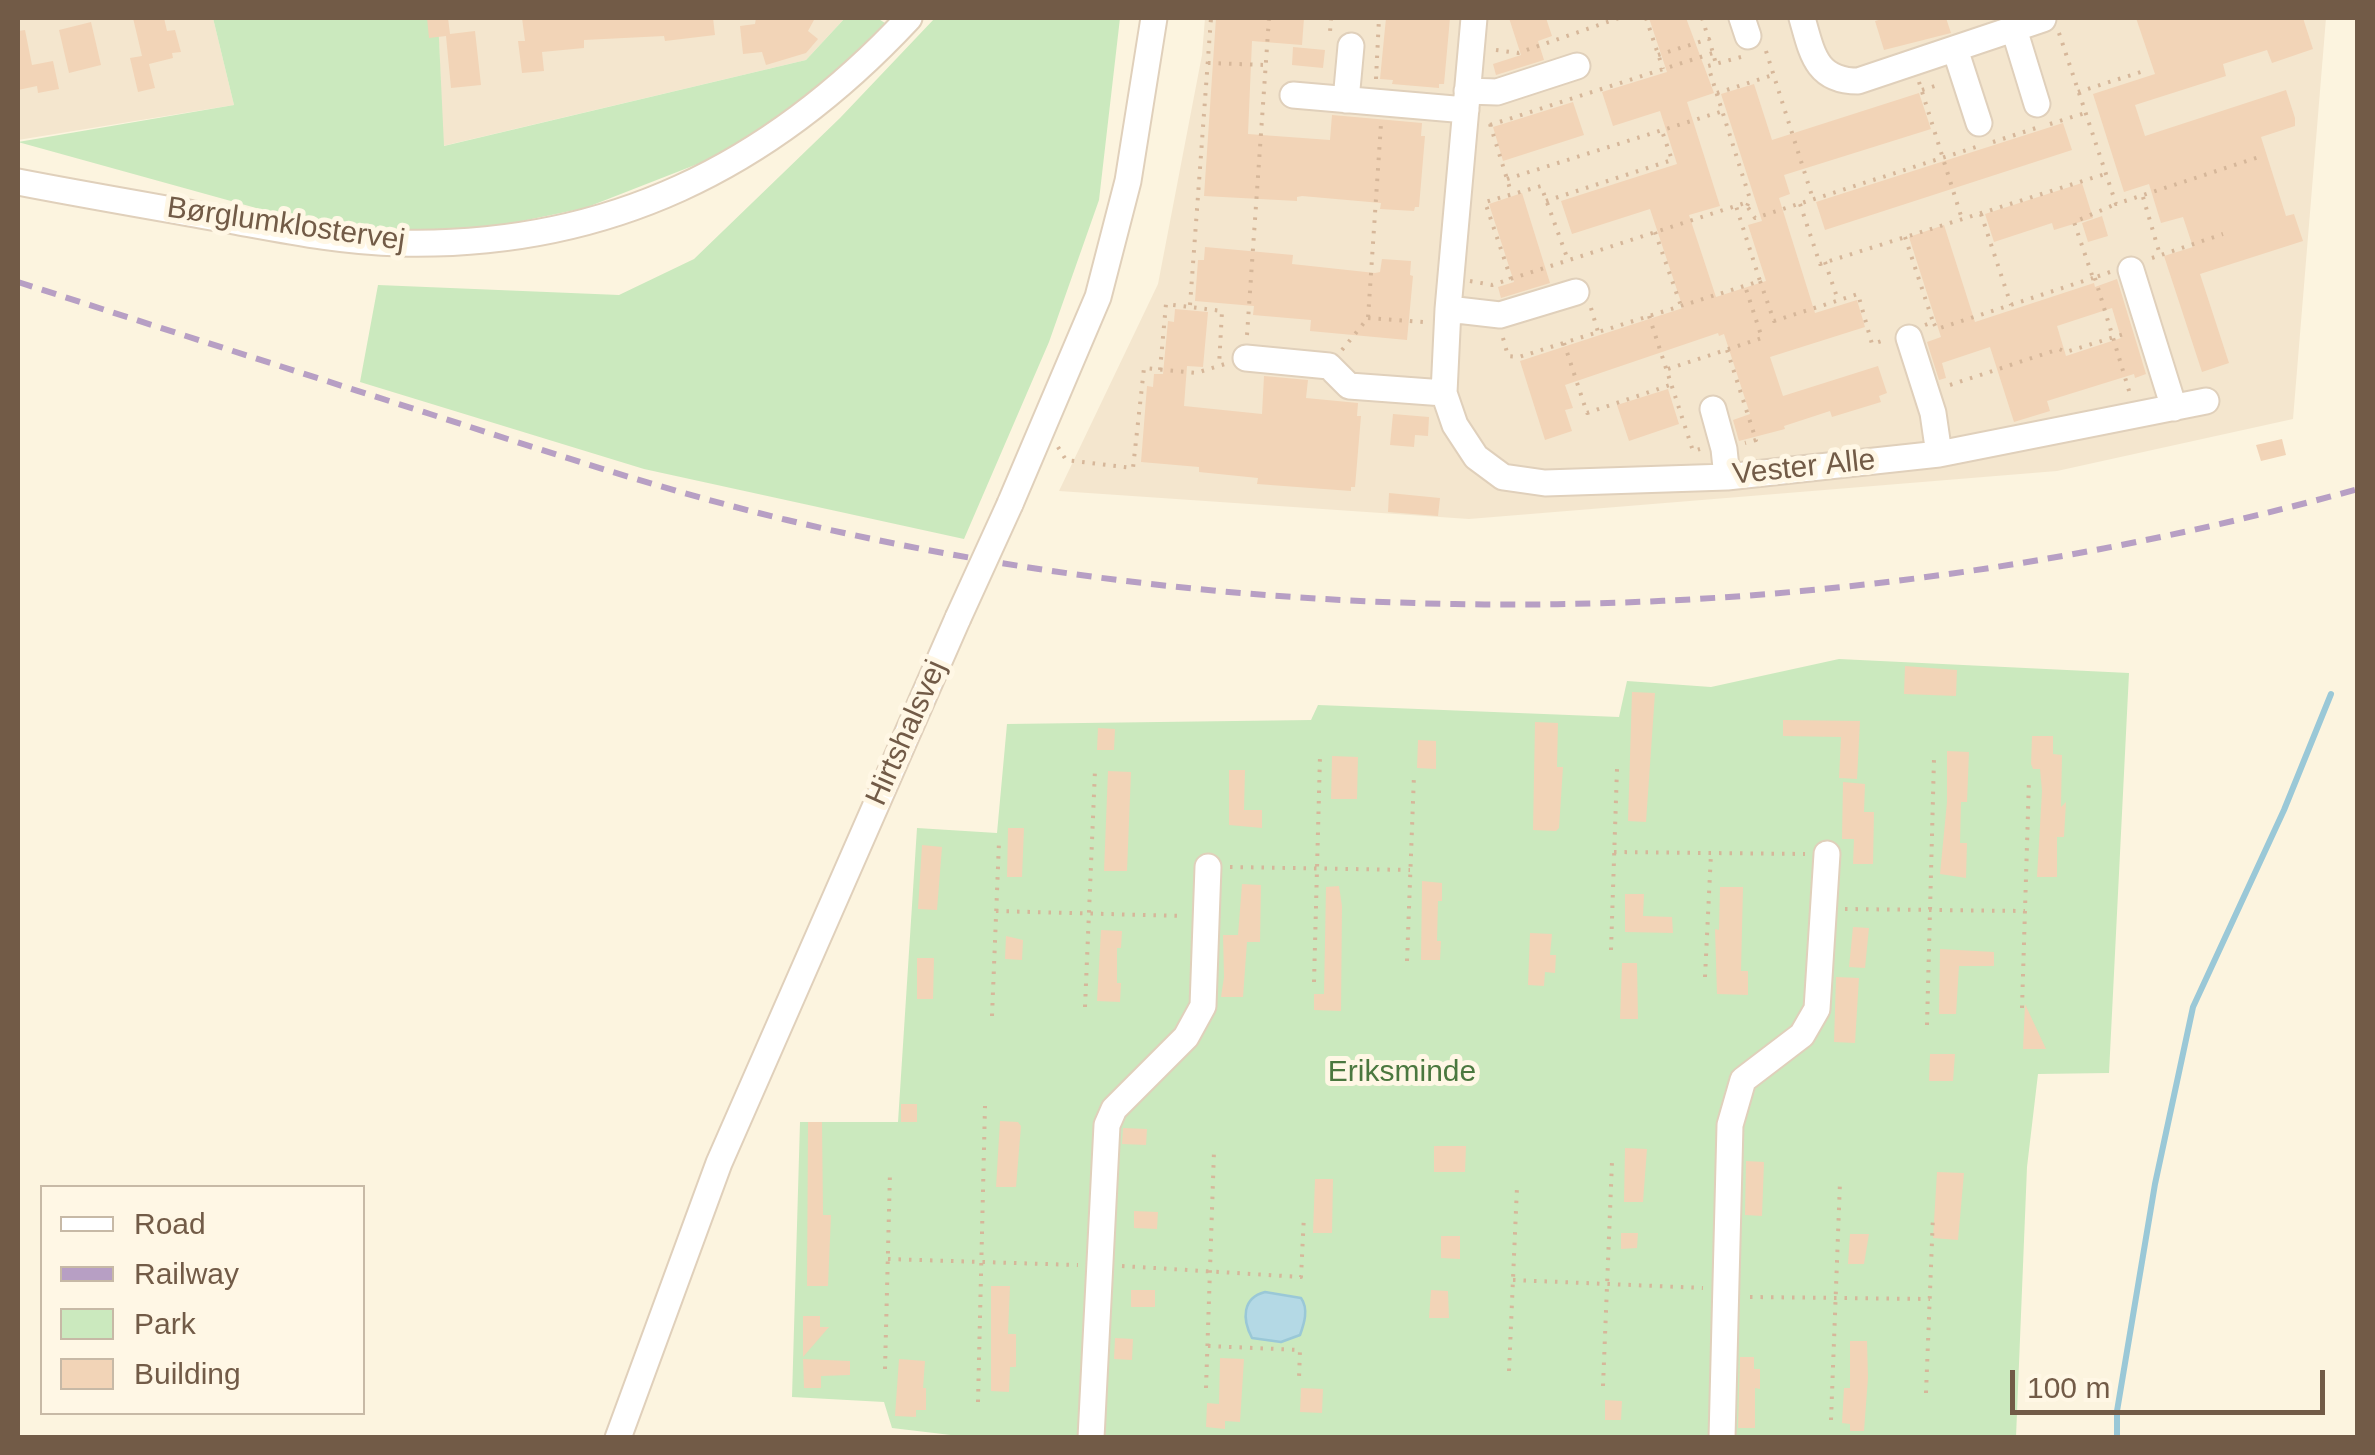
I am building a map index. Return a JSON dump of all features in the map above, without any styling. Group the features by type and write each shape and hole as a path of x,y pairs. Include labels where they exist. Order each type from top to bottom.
{"street":[{"name":"Børglumklostervej","path":"18,182 354,240 445,243 520,236 642,204 739,159 820,104 908,18"},
{"name":"Hirtshalsvej","path":"618,1438 719,1163 1098,298 1128,181 1154,18"},
{"name":"Vester Alle","path":"1474,18 1444,393 1455,425 1476,456 1503,478 1545,484 1728,477 1939,454 2206,401"},
{"path":"1804,26 1826,75 1841,81 1858,81 2043,19"},
{"path":"2014,29 2037,104"},
{"path":"1346,100 1350,46"},
{"path":"1956,49 1978,123"},
{"path":"1293,95 1382,103 1466,100 1577,66"},
{"path":"2131,270 2174,408"},
{"path":"1448,316 1496,315 1576,292"},
{"path":"1906,334 1926,392 1939,454"},
{"path":"1246,358 1330,366 1349,386 1444,393"},
{"path":"1713,409 1728,477"},
{"path":"1722,1438 1730,1126 1743,1080 1802,1035 1817,1009 1827,854"},
{"path":"1091,1438 1108,1124 1114,1109 1186,1037 1202,1006 1208,867"}],"path":[{"path":"1190,305 1211,18"},
{"path":"1044,426 1066,460 1133,468 1144,368 1196,373 1246,358 1269,18"},
{"path":"1330,366 1368,318 1383,96 1375,89 1379,18"},
{"path":"1471,47 1518,54 1619,18"},
{"path":"1646,18 1663,69"},
{"path":"1702,18 1716,64"},
{"path":"2043,19 2054,18 2116,204 2259,156"},
{"path":"1747,206 1750,200 1708,66 1716,64 1752,34 1804,26"},
{"path":"1752,34 1774,75 1813,200"},
{"path":"1658,56 1708,38"},
{"path":"1512,193 1490,125 1713,53"},
{"path":"1208,63 1266,64"},
{"path":"1914,63 1962,219"},
{"path":"2078,92 2146,70"},
{"path":"1718,93 1774,75"},
{"path":"1507,179 1723,112"},
{"path":"1451,278 1492,285 1745,204 1755,218 2085,112"},
{"path":"1546,201 1672,160 1662,130"},
{"path":"1800,204 1820,264 2105,174"},
{"path":"1511,279 1485,202 1541,186 1568,260"},
{"path":"2143,195 2160,255"},
{"path":"1736,206 1774,321 1858,294 1872,344 1934,322"},
{"path":"1981,213 2011,305"},
{"path":"1655,232 1681,306"},
{"path":"1905,237 1937,329 2094,278 2130,396"},
{"path":"1826,262 1838,300"},
{"path":"1496,315 1508,356 1519,357 1760,281"},
{"path":"1668,369 1762,338 1745,286"},
{"path":"1160,370 1166,304 1222,310 1219,366"},
{"path":"1368,318 1448,316"},
{"path":"1649,316 1692,451 1756,440 1727,350"},
{"path":"1926,392 2148,326"},
{"path":"1564,343 1588,412 1673,384"},
{"path":"1314,982 1320,756"},
{"path":"1927,1025 1934,759"},
{"path":"1611,950 1617,768"},
{"path":"1086,1007 1095,770"},
{"path":"1408,960 1414,775"},
{"path":"2022,1008 2029,779"},
{"path":"992,1016 999,842"},
{"path":"1614,852 1827,854"},
{"path":"1706,977 1711,853"},
{"path":"1208,867 1410,870"},
{"path":"1824,909 2025,911"},
{"path":"996,911 1206,916"},
{"path":"978,1402 985,1106"},
{"path":"1206,1388 1214,1151"},
{"path":"1604,1386 1612,1162"},
{"path":"884,1369 890,1172"},
{"path":"1831,1420 1840,1182"},
{"path":"1509,1371 1517,1188"},
{"path":"888,1259 1099,1265 1300,1277 1304,1215"},
{"path":"1926,1394 1933,1216"},
{"path":"1513,1280 1930,1300"},
{"path":"1208,1346 1300,1350 1298,1378"}],"shaded area":[{"path":"18,18 213,18 234,105 18,140"},
{"path":"438,18 845,18 806,60 443,146"},
{"path":"1205,18 2326,18 2293,419 2057,471 1469,519 1059,491 1158,284 1202,55"}],"green space":[{"path":"213,18 438,18 444,146 806,60 845,18 877,18 885,23 819,88 736,149 585,208 498,226 401,232 303,221 18,142 234,105"},
{"path":"935,18 1120,18 1099,200 1049,342 964,539 644,469 360,382 378,285 619,295 694,259 840,118"},
{"name":"Eriksminde","path":"1839,659 2129,673 2109,1073 2038,1074 2027,1167 2016,1437 976,1438 892,1428 884,1402 792,1397 800,1122 898,1122 917,828 997,833 1007,724 1311,720 1318,705 1619,717 1627,681 1711,687"}],"water":[{"path":"1265,1292 1301,1298 1305,1312 1300,1335 1281,1342 1252,1338 1246,1310 1252,1299"}],"building":[{"path":"133,18 164,18 167,31 175,30 181,52 149,64 155,88 138,92 130,58 142,56"},
{"path":"427,18 448,18 450,34 475,31 481,85 451,88 446,36 429,38"},
{"path":"522,18 713,18 715,35 665,41 664,36 584,40 584,48 542,52 544,71 522,73 518,41 525,41"},
{"path":"756,18 815,18 808,31 818,39 806,53 766,65 762,52 743,54 740,26 755,24"},
{"path":"1216,18 1304,18 1302,45 1252,41 1248,134 1330,140 1332,115 1422,123 1421,136 1425,136 1419,207 1414,211 1380,209 1381,203 1302,196 1297,201 1204,196"},
{"path":"1386,18 1450,18 1444,84 1439,84 1439,88 1392,84 1393,80 1380,79"},
{"path":"1509,18 1546,18 1552,36 1538,41 1544,60 1496,75 1493,64 1521,55"},
{"path":"1649,18 1686,18 1714,93 1687,102 1720,206 1689,215 1716,297 1766,281 1748,225 1762,221 1721,94 1754,84 1772,140 1919,93 1931,129 1784,175 1790,194 1779,198 1815,313 1857,300 1865,327 1770,357 1783,396 1878,366 1887,393 1879,396 1881,402 1832,417 1830,411 1784,426 1785,429 1739,441 1733,420 1750,414 1724,334 1718,333 1565,385 1573,408 1565,410 1572,431 1545,440 1520,361 1683,308 1650,209 1572,234 1561,201 1677,164 1660,111 1613,126 1602,92 1667,72"},
{"path":"1946,18 1951,33 1884,50 1875,21"},
{"path":"2136,18 2303,18 2313,49 2272,63 2267,50 2223,64 2226,76 2135,105 2145,136 2286,90 2295,118 2295,126 2261,137 2286,216 2294,214 2303,241 2200,274 2229,363 2202,372 2164,256 2193,247 2183,217 2161,223 2149,184 2124,192 2093,94 2155,74"},
{"path":"91,22 101,65 69,73 59,30"},
{"path":"25,30 32,65 53,61 59,89 38,93 37,86 18,90 18,31"},
{"path":"1293,47 1325,50 1323,68 1292,65"},
{"path":"1573,102 1584,135 1503,161 1493,127"},
{"path":"2063,123 2072,150 1825,230 1816,202"},
{"path":"2082,183 2093,218 2054,230 2052,223 1994,242 1985,214"},
{"path":"1522,193 1550,283 1501,298 1498,287 1514,282 1489,204"},
{"path":"2102,216 2108,236 2088,242 2082,223"},
{"path":"1944,225 1975,322 2117,279 2146,374 2135,378 2134,374 2047,401 2050,411 2014,422 1990,347 1942,363 1946,378 1939,380 1927,342 1941,337 1909,237","holes":["2112,308 2121,338 2066,356 2057,326"]},
{"path":"1205,247 1293,255 1292,264 1375,273 1380,272 1382,259 1411,261 1407,340 1310,331 1311,320 1253,315 1254,306 1195,301 1198,260 1204,260"},
{"path":"1175,309 1208,312 1203,367 1187,366 1184,406 1262,414 1264,376 1308,380 1306,398 1358,403 1357,416 1361,416 1355,487 1351,491 1257,484 1258,478 1141,462 1147,386 1153,387 1154,374 1163,374 1168,321 1174,322"},
{"path":"1668,389 1679,424 1629,441 1617,405"},
{"path":"1393,414 1429,417 1428,436 1415,435 1414,447 1390,445"},
{"path":"2282,439 2286,455 2261,461 2256,445"},
{"path":"1389,493 1440,498 1438,516 1388,512"},
{"path":"1905,666 1957,670 1956,696 1904,694"},
{"path":"1632,692 1655,693 1646,822 1628,821"},
{"path":"1783,720 1860,721 1857,779 1839,778 1841,737 1783,736"},
{"path":"1535,722 1558,723 1557,767 1563,767 1556,831 1533,830"},
{"path":"1098,728 1115,729 1114,750 1097,750"},
{"path":"2032,736 2053,736 2053,754 2062,755 2061,807 2066,802 2064,837 2057,837 2057,877 2037,877 2042,791 2040,769 2033,769 2031,764"},
{"path":"1418,740 1436,741 1436,769 1417,768"},
{"path":"1947,751 1969,752 1967,802 1961,802 1960,843 1967,843 1966,878 1940,874"},
{"path":"1332,756 1358,757 1357,799 1331,799"},
{"path":"1229,770 1245,770 1244,810 1262,810 1262,828 1229,825"},
{"path":"1108,771 1131,772 1127,871 1104,871"},
{"path":"1843,782 1865,784 1864,812 1874,812 1873,864 1853,864 1854,839 1842,839"},
{"path":"1008,828 1024,828 1022,877 1007,877"},
{"path":"922,845 942,847 937,910 918,909"},
{"path":"1422,881 1442,883 1442,901 1438,901 1440,960 1421,960"},
{"path":"1242,884 1261,885 1260,942 1247,942 1243,997 1221,997 1223,935 1238,935"},
{"path":"1339,886 1341,1011 1314,1010 1314,994 1324,994 1326,887"},
{"path":"1720,887 1743,887 1741,971 1748,971 1748,995 1717,994 1715,929 1719,930"},
{"path":"1625,894 1644,894 1643,916 1672,917 1673,933 1625,932"},
{"path":"1853,927 1869,928 1865,968 1849,967"},
{"path":"1101,930 1122,931 1121,948 1117,948 1120,1002 1097,1001"},
{"path":"1530,933 1552,934 1550,955 1556,955 1555,973 1545,972 1544,986 1528,985"},
{"path":"1006,936 1023,940 1022,960 1005,959"},
{"path":"1940,949 1994,952 1994,966 1959,966 1956,1014 1939,1014"},
{"path":"917,958 934,958 933,999 917,999"},
{"path":"1622,963 1637,963 1638,1019 1620,1019"},
{"path":"1836,977 1859,978 1855,1043 1834,1042"},
{"path":"2025,1004 2046,1049 2023,1049"},
{"path":"1930,1054 1955,1054 1953,1081 1929,1081"},
{"path":"901,1104 917,1104 917,1122 901,1122"},
{"path":"1000,1121 1018,1122 1021,1126 1016,1187 996,1187"},
{"path":"808,1122 822,1122 823,1215 831,1215 828,1286 807,1286"},
{"path":"1123,1128 1147,1129 1146,1145 1122,1144"},
{"path":"1434,1146 1466,1146 1465,1172 1434,1172"},
{"path":"1625,1148 1647,1149 1643,1202 1624,1202"},
{"path":"1746,1161 1764,1162 1762,1216 1745,1215"},
{"path":"1937,1172 1964,1173 1958,1240 1933,1238"},
{"path":"1315,1179 1333,1179 1332,1233 1313,1233"},
{"path":"1134,1211 1158,1212 1157,1229 1134,1228"},
{"path":"1621,1233 1638,1233 1637,1248 1621,1249"},
{"path":"1850,1234 1869,1234 1864,1264 1848,1264"},
{"path":"1441,1236 1460,1236 1460,1259 1441,1258"},
{"path":"991,1286 1010,1286 1008,1334 1016,1334 1016,1367 1010,1367 1009,1392 991,1391"},
{"path":"1131,1290 1155,1290 1155,1307 1131,1307"},
{"path":"1431,1290 1448,1291 1449,1318 1429,1318"},
{"path":"803,1316 820,1316 820,1327 829,1327 803,1357"},
{"path":"1115,1338 1133,1339 1132,1360 1114,1359"},
{"path":"1850,1341 1867,1341 1864,1431 1850,1431 1850,1424 1842,1423 1844,1388 1850,1388"},
{"path":"1740,1357 1754,1357 1754,1369 1760,1369 1760,1389 1755,1388 1755,1428 1738,1428"},
{"path":"1220,1358 1244,1359 1240,1422 1225,1421 1225,1429 1206,1427 1207,1403 1219,1404"},
{"path":"803,1359 850,1361 850,1375 821,1376 821,1388 804,1388"},
{"path":"899,1359 925,1361 926,1410 916,1410 916,1417 895,1416"},
{"path":"1301,1388 1323,1389 1322,1413 1300,1412"},
{"path":"1605,1400 1622,1401 1621,1420 1605,1420"}],"waterway":[{"path":"2117,1438 2117,1411 2155,1184 2193,1007 2284,810 2331,694"}],"railway":[{"path":"18,282 563,457 742,509 982,560 1179,587 1376,602 1574,604 1772,594 1969,571 2165,536 2358,489"}]}
